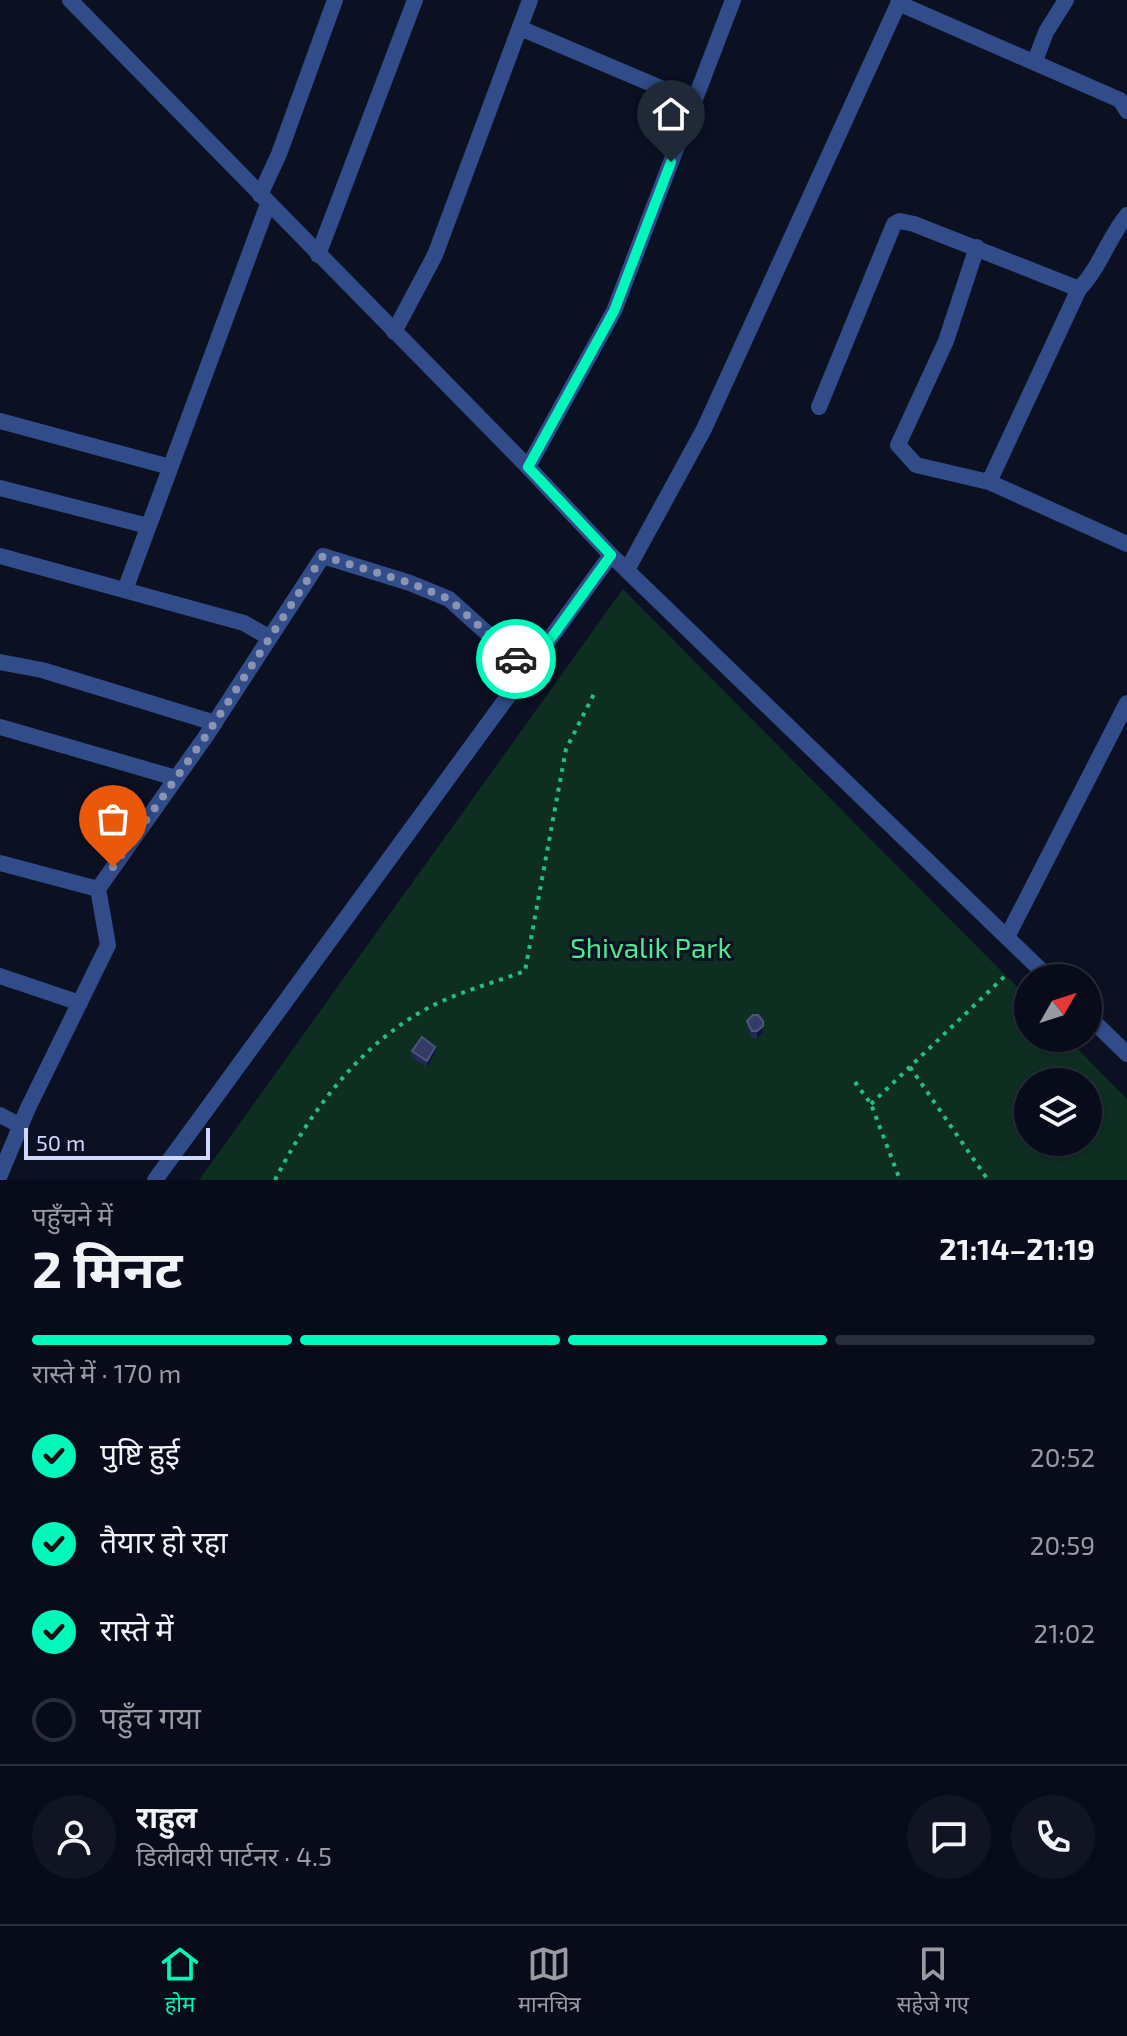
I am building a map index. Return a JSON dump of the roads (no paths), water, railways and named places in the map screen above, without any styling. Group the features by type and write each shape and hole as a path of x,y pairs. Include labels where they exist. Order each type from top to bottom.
{"street":[{"path":"70,0 611,555 1035,964"},
{"path":"125,590 335,0"},
{"path":"318,255 415,0"},
{"path":"394,332 435,255 530,0"},
{"path":"1035,61 1046,32 1066,0"},
{"path":"528,467 614,311 729,1"},
{"path":"627,570 704,429 899,2 1120,100 1127,111"},
{"path":"520,28 694,102"},
{"path":"989,482 1079,289 1091,277 1113,232 1127,215"},
{"path":"819,407 894,224 900,221 977,247 1079,289"},
{"path":"977,247 946,341 898,445 916,465 989,482 1127,544"},
{"path":"0,421 170,467"},
{"path":"0,488 148,526"},
{"path":"155,1180 611,555"},
{"path":"0,556 244,623 270,638"},
{"path":"0,1175 108,945 98,889 215,723 323,556 410,583 449,599 528,670"},
{"path":"0,662 42,670 215,723"},
{"path":"1007,937 1127,703"},
{"path":"0,727 176,778"},
{"path":"0,863 98,889"},
{"path":"0,976 80,1003"},
{"path":"1102,1030 1127,1054"},
{"path":"0,1115 21,1126"}],"park label":[{"name":"Shivalik Park","path":"651,947"}]}
